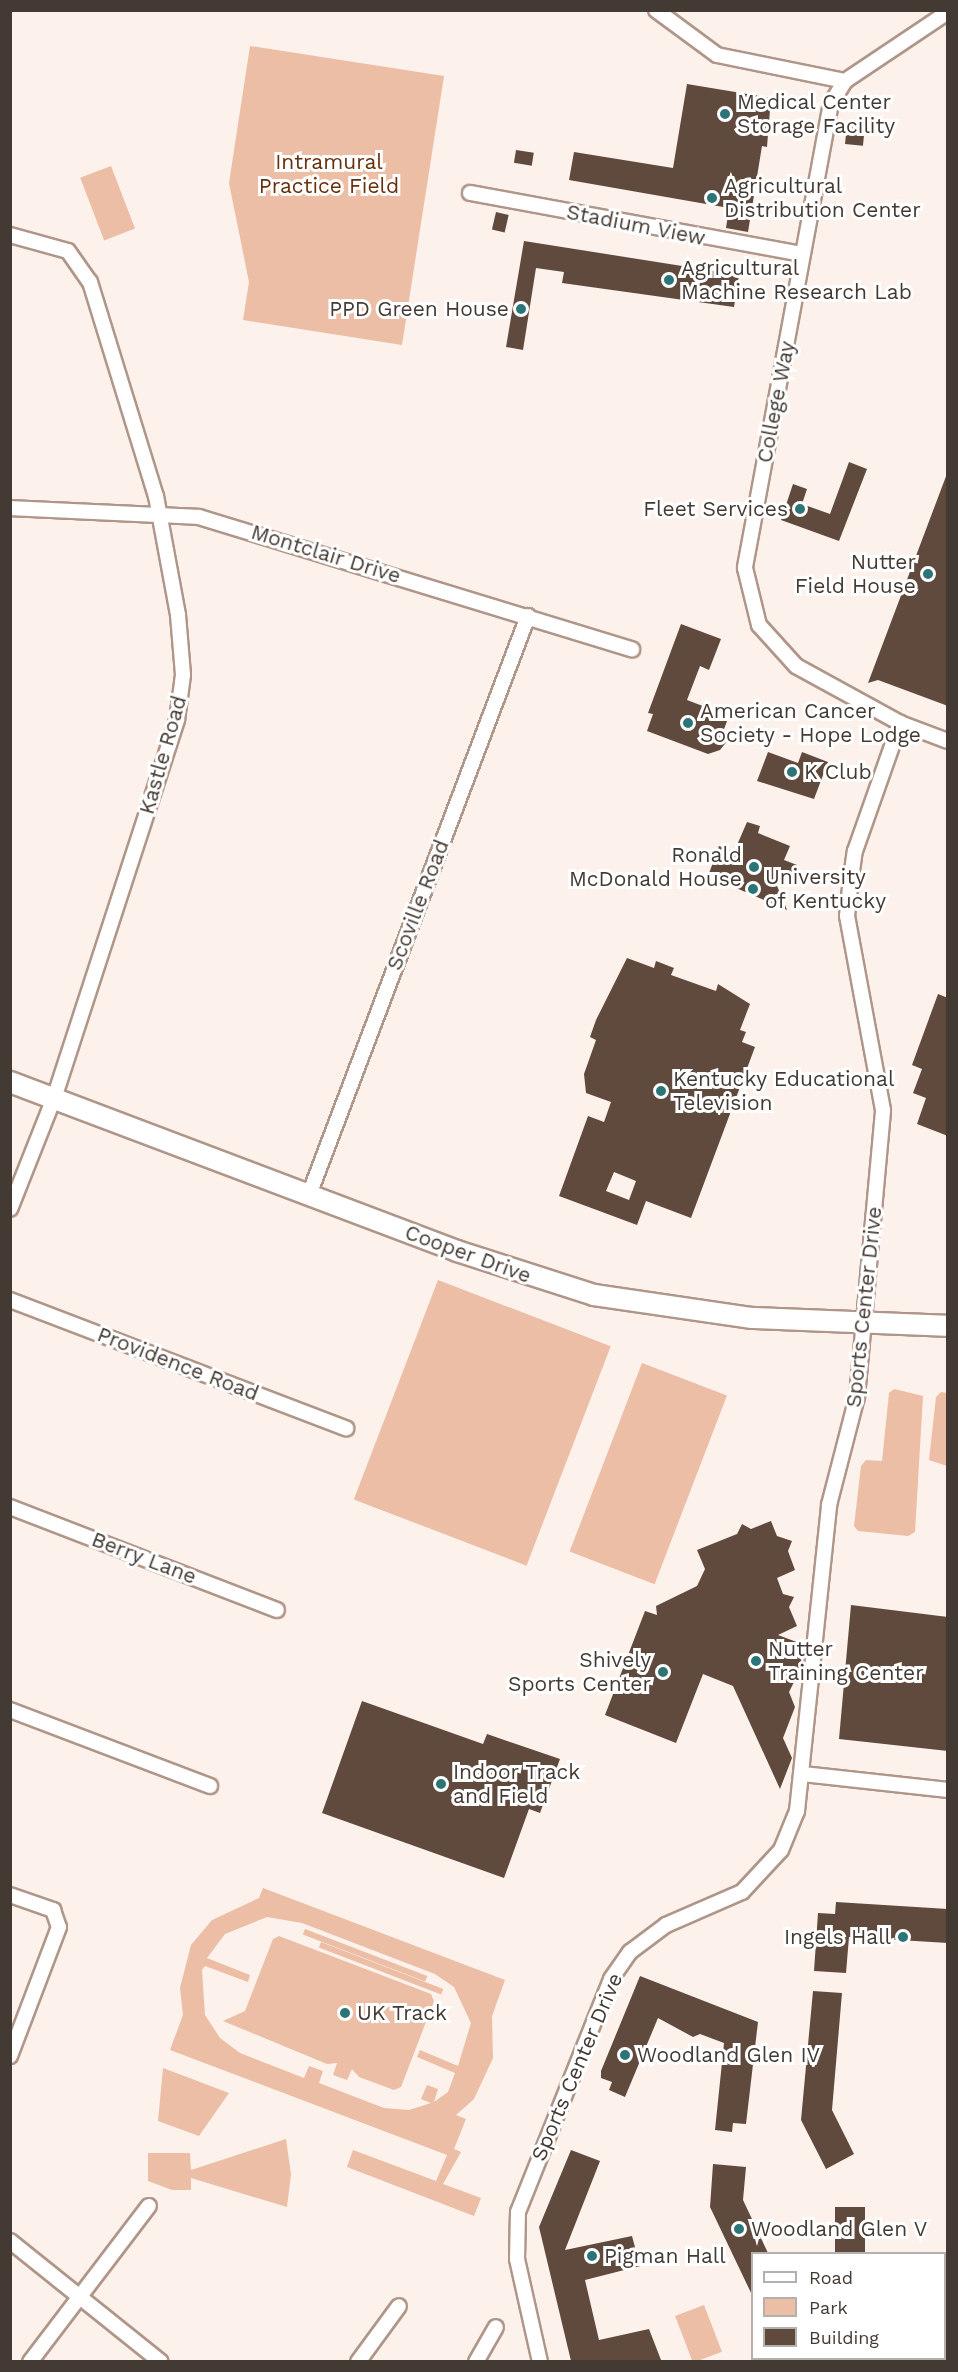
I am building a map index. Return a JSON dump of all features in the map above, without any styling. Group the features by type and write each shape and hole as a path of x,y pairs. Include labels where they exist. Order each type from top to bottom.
{"main road":[{"name":"Cooper Drive","path":"10,1082 513,1271 605,1298 702,1313 948,1326"}],"street":[{"path":"656,10 717,55 845,81"},
{"name":"College Way","path":"948,12 845,81 823,125 775,413 746,547 747,590 759,625 796,666 900,723 948,741"},
{"name":"Stadium View","path":"470,193 802,254"},
{"name":"Kastle Road","path":"10,235 68,251 84,269 142,443 159,512 178,615 183,675 180,710 54,1098 10,1209"},
{"name":"Montclair Drive","path":"10,508 159,512 232,525 632,649"},
{"name":"Scoville Road","path":"309,1195 528,616"},
{"name":"Sports Center Drive","path":"540,2361 517,2259 518,2211 611,1979 630,1952 656,1932 742,1892 759,1877 781,1850 797,1812 803,1774 830,1505 857,1397 883,1110 847,916 855,851 900,723"},
{"name":"Providence Road","path":"10,1300 346,1428"},
{"name":"Berry Lane","path":"10,1506 277,1610"},
{"path":"10,1710 210,1786"},
{"path":"803,1774 948,1790"},
{"path":"10,1895 57,1915 59,1930 10,2056"},
{"path":"30,2361 149,2206"},
{"path":"10,2241 161,2361"},
{"path":"358,2361 399,2306"},
{"path":"476,2361 496,2327"}],"green space":[{"name":"Intramural Practice Field","path":"250,46 444,76 402,345 243,320 249,282 229,183"},
{"path":"111,166 135,229 104,240 80,178"},
{"path":"438,1280 611,1346 526,1566 354,1499"},
{"path":"642,1363 727,1396 655,1584 570,1552"},
{"path":"894,1389 923,1396 915,1532 908,1536 858,1531 854,1526 861,1466 866,1460 882,1461 889,1393"},
{"path":"941,1392 947,1393 947,1466 929,1460 936,1397"},
{"path":"263,1888 505,1980 492,2016 493,2058 474,2099 456,2115 466,2119 454,2149 461,2152 443,2184 481,2198 474,2216 347,2167 353,2150 436,2181 447,2155 170,2050 183,2015 180,1988 191,1945 212,1920 259,1898","holes":["267,1917 302,1923 435,1974 454,1987 471,2023 458,2066 420,2050 417,2057 455,2073 448,2092 434,2102 438,2089 427,2085 421,2099 431,2103 409,2110 384,2108 319,2083 323,2071 309,2066 304,2078 240,2053 220,2038 205,2015 202,1970 205,1966 248,1982 250,1975 207,1958 225,1934"]},
{"path":"305,1929 427,1976 425,1982 303,1935"},
{"path":"279,1936 431,1994 434,2001 401,2087 394,2090 359,2077 352,2069 347,2080 333,2075 337,2063 327,2064 223,2021 245,2011 273,1939"},
{"path":"321,1942 443,1989 441,1995 319,1948"},
{"path":"163,2068 229,2093 199,2136 158,2121"},
{"path":"286,2139 291,2174 287,2207 191,2178 191,2190 172,2190 148,2181 148,2153 190,2153 191,2170"},
{"path":"704,2305 722,2352 693,2362 675,2316"}],"building":[{"path":"687,84 771,98 767,147 762,146 748,232 726,228 729,208 569,180 574,152 673,168"},
{"path":"847,125 865,127 863,146 845,144"},
{"path":"516,150 534,153 532,166 514,163"},
{"path":"496,212 509,215 505,232 492,230"},
{"path":"524,241 739,275 734,307 562,283 564,272 536,268 523,350 506,347"},
{"name":"Fleet Services","path":"849,462 867,469 839,541 781,520 793,484 807,489 802,504 830,514"},
{"name":"Nutter Field House","path":"948,471 948,706 878,680 868,683"},
{"path":"681,624 721,639 709,670 700,666 687,700 729,716 721,737 728,740 720,750 708,754 647,731 653,714 648,713"},
{"name":"K Club","path":"768,752 798,763 802,752 828,762 814,799 757,781"},
{"name":"Ronald McDonald House","path":"747,822 760,826 758,833 790,846 784,860 797,865 789,887 775,881 787,910 708,876 719,846 734,852"},
{"name":"Kentucky Educational Television","path":"627,958 654,968 656,961 674,968 671,975 716,991 718,984 750,1004 740,1030 746,1032 742,1042 755,1047 691,1218 646,1201 637,1225 559,1196 588,1116 604,1122 611,1102 586,1093 584,1074 596,1040 590,1037","holes":["614,1172 636,1181 629,1200 606,1191"]},
{"path":"938,994 948,998 948,1136 917,1124 926,1098 913,1093 922,1069 912,1065"},
{"name":"Nutter Training Center","path":"771,1521 777,1536 792,1541 788,1551 795,1570 777,1578 783,1594 794,1597 789,1607 797,1626 778,1635 802,1644 798,1654 803,1664 789,1692 795,1707 783,1738 792,1758 780,1789 733,1686 703,1674 676,1743 605,1715 645,1611 657,1615 656,1606 697,1586 705,1569 697,1550 737,1534 742,1524 751,1529"},
{"path":"851,1605 948,1617 948,1751 839,1739"},
{"name":"Indoor Track and Field","path":"362,1701 483,1744 487,1734 560,1759 540,1813 529,1809 504,1878 322,1813"},
{"name":"Ingels Hall","path":"836,1902 948,1909 948,1943 849,1937 846,1973 814,1971 818,1913 835,1914"},
{"name":"Woodland Glen IV","path":"640,1976 758,2022 746,2124 733,2123 732,2132 715,2130 724,2043 700,2034 693,2037 658,2018 625,2097 609,2090 612,2082 601,2078 601,2071"},
{"path":"813,1991 842,1993 832,2110 854,2154 826,2169 801,2120"},
{"name":"Pigman Hall","path":"571,2150 600,2161 565,2250 632,2236 640,2266 585,2280 599,2340 649,2329 661,2360 571,2361 539,2227"},
{"name":"Woodland Glen V","path":"713,2164 746,2167 743,2200 768,2252 751,2252 751,2293 710,2207"},
{"path":"835,2207 865,2207 865,2252 835,2252"}],"place":[{"name":"Medical Center Storage Facility","path":"725,114"},
{"name":"Agricultural Distribution Center","path":"712,198"},
{"name":"Agricultural Machine Research Lab","path":"669,280"},
{"name":"PPD Green House","path":"521,309"},
{"name":"Fleet Services","path":"800,509"},
{"name":"Nutter Field House","path":"928,574"},
{"name":"American Cancer Society - Hope Lodge","path":"688,723"},
{"name":"K Club","path":"792,772"},
{"name":"Ronald McDonald House","path":"754,867"},
{"name":"University of Kentucky","path":"753,889"},
{"name":"Kentucky Educational Television","path":"661,1091"},
{"name":"Nutter Training Center","path":"756,1661"},
{"name":"Shively Sports Center","path":"663,1672"},
{"name":"Indoor Track and Field","path":"441,1784"},
{"name":"Ingels Hall","path":"903,1937"},
{"name":"UK Track","path":"345,2013"},
{"name":"Woodland Glen IV","path":"625,2055"},
{"name":"Woodland Glen V","path":"739,2229"},
{"name":"Pigman Hall","path":"592,2256"}]}
